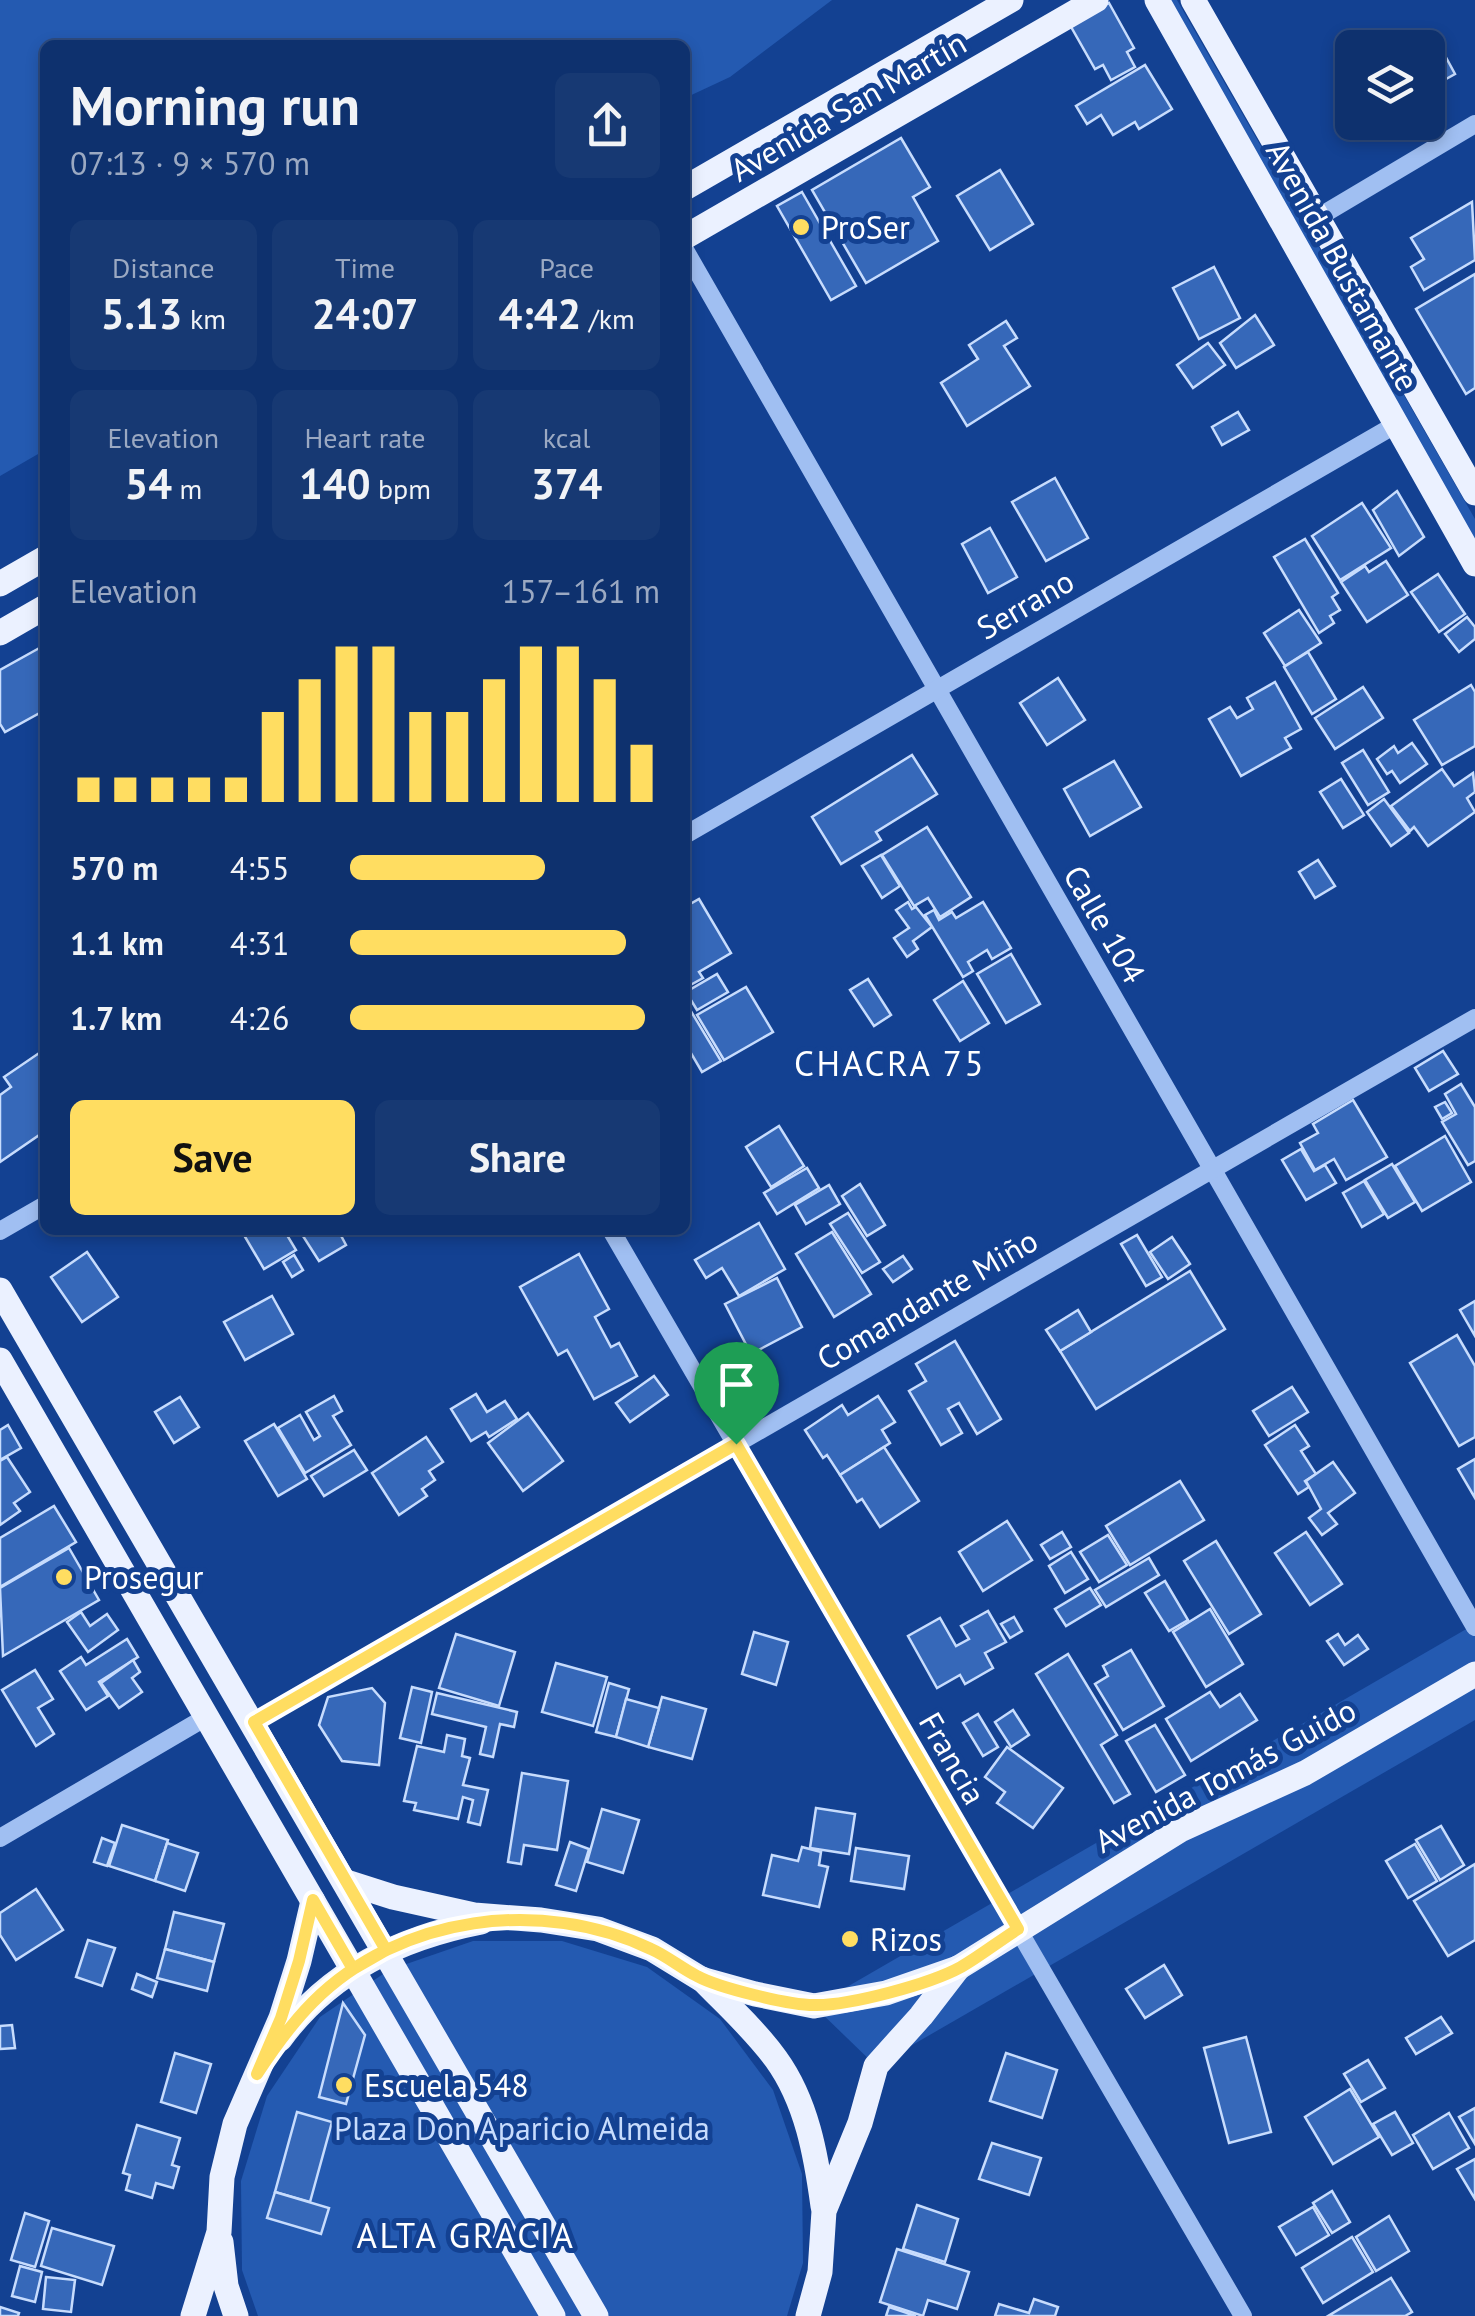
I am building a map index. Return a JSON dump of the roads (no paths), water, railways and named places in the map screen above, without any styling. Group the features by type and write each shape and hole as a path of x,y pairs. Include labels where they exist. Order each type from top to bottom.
{"main road":[{"name":"Avenida San Martín","path":"690,185 1010,0"},
{"name":"Avenida San Martín","path":"690,235 1096,0"},
{"name":"Avenida Bustamante","path":"1157,0 1475,564"},
{"name":"Avenida Bustamante","path":"1193,0 1475,493"},
{"path":"0,584 40,561"},
{"path":"0,633 40,610"},
{"path":"0,1290 596,2316"},
{"path":"0,1360 554,2316"},
{"name":"Avenida Tomás Guido","path":"346,1882 392,1897 474,1915 598,1929 652,1949 701,1978 755,1994 814,2006 886,1993 958,1968 1182,1828 1305,1773 1475,1674"},
{"name":"Avenida Tomás Guido","path":"236,2316 226,2286 220,2232 222,2177 235,2124 286,2004 313,1900"},
{"name":"Avenida Tomás Guido","path":"257,2074 283,2035 315,2000 353,1969 386,1950 487,1921 541,1920"},
{"name":"Avenida Tomás Guido","path":"824,2211 860,2123 876,2066 922,2016 958,1968"},
{"name":"Avenida Tomás Guido","path":"701,1978 778,2062 792,2088 816,2154 824,2211 820,2272 808,2316"},
{"path":"506,2234 538,2216"},
{"name":"Avenida Tomás Guido","path":"193,2316 220,2232"}],"street":[{"path":"1317,218 1475,124"},
{"name":"Calle 104","path":"690,259 1475,1627"},
{"name":"Serrano","path":"690,832 1395,425"},
{"name":"Comandante Miño","path":"254,1722 1475,1018"},
{"path":"0,1231 40,1208"},
{"name":"Francia","path":"614,1235 1243,2316"},
{"path":"0,1838 208,1716"}],"place":[{"name":"ProSer","path":"801,227"},
{"name":"Prosegur","path":"64,1577"},
{"name":"Rizos","path":"850,1939"},
{"name":"Escuela 548","path":"344,2085"}],"district":[{"name":"CHACRA 75","path":"890,1063"},
{"name":"ALTA GRACIA","path":"466,2235"}],"park label":[{"name":"Plaza Don Aparicio Almeida","path":"522,2128"}]}
